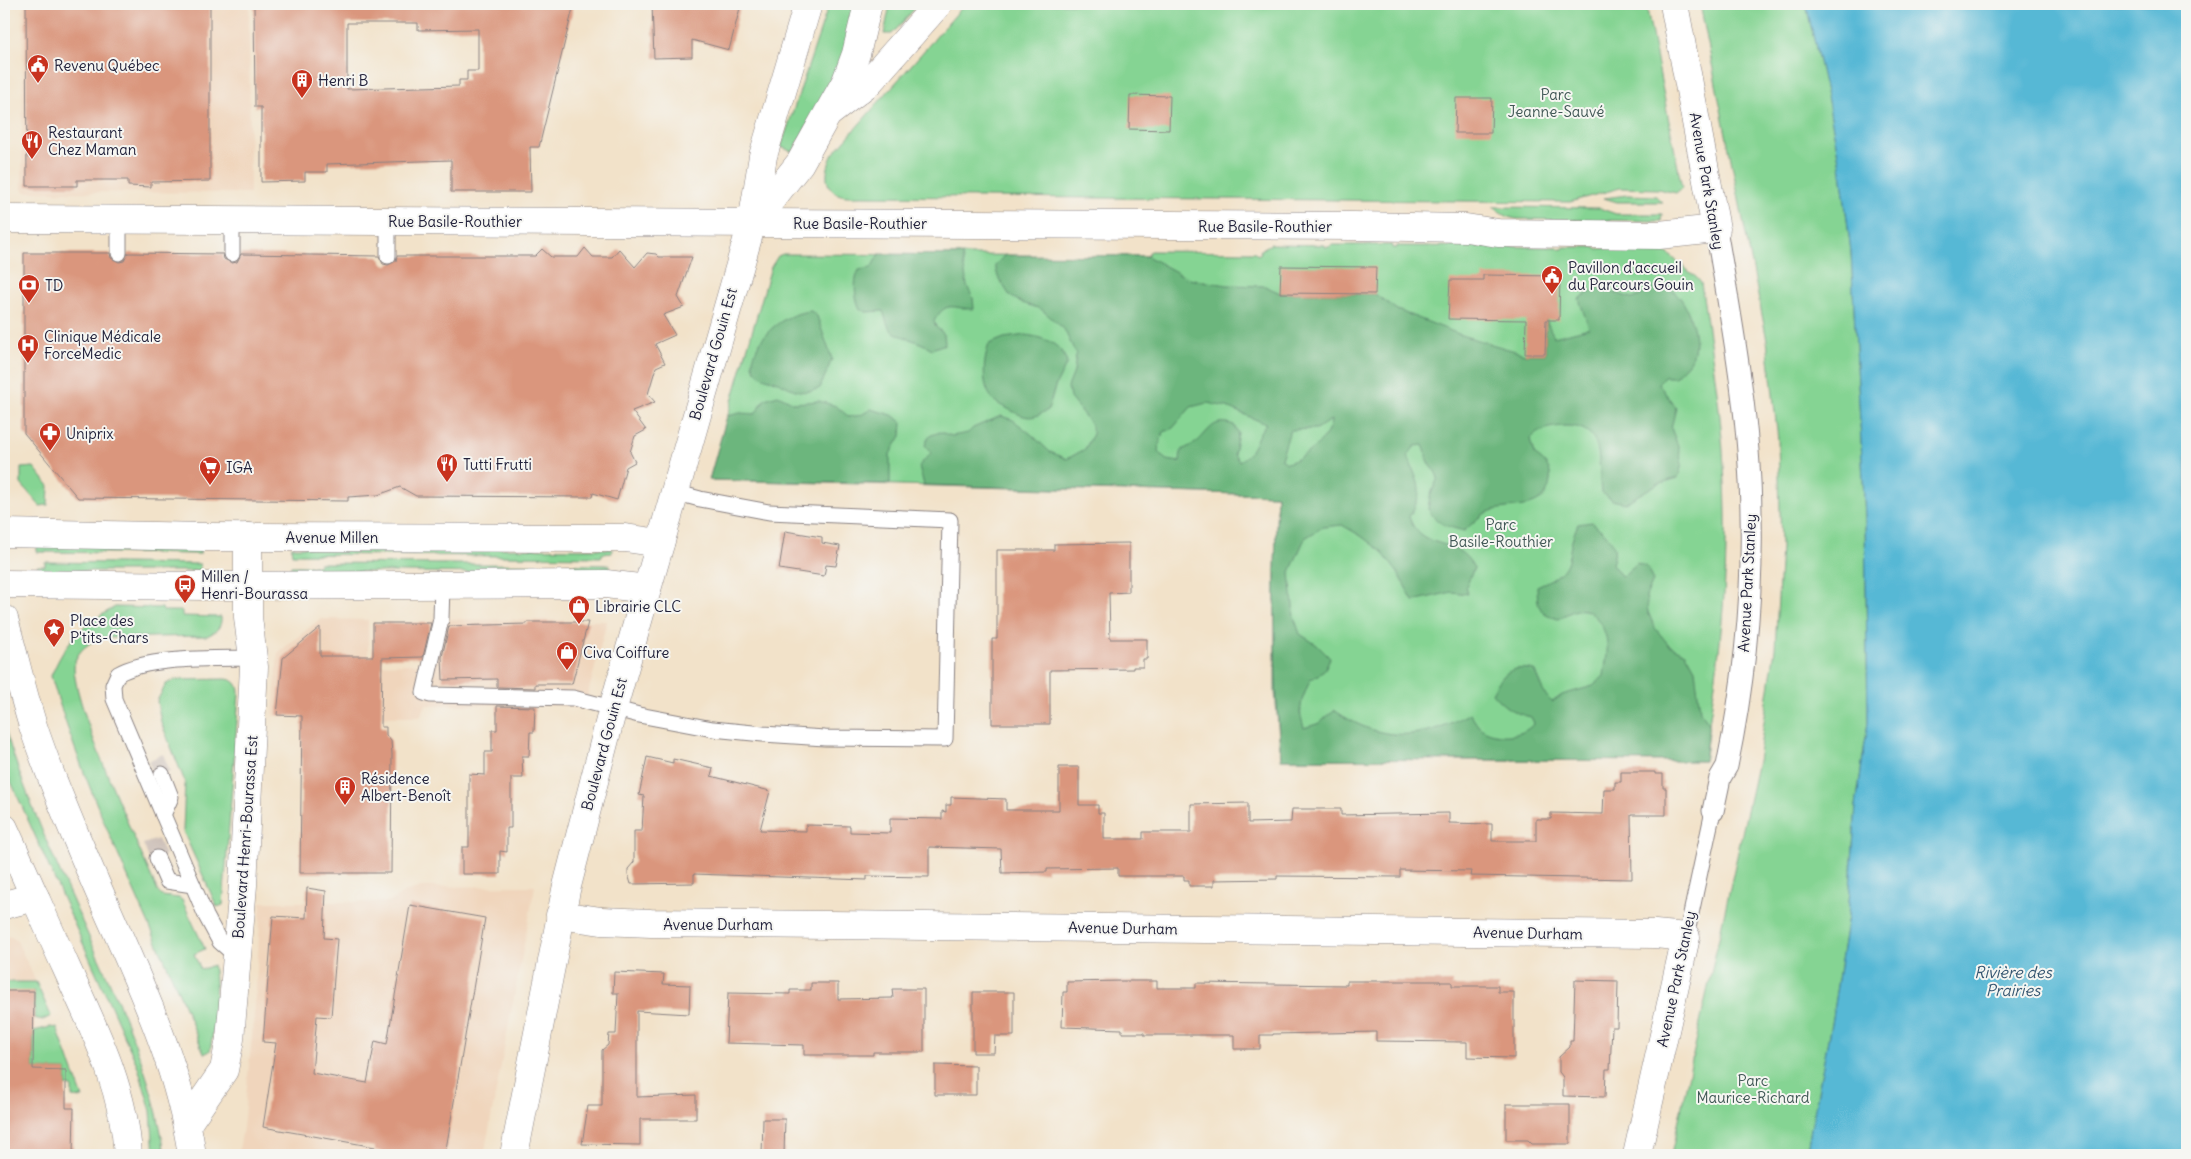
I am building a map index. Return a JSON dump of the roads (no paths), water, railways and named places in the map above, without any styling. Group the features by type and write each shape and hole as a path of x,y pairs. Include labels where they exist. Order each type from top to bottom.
{"street":[{"name":"Boulevard Gouin Est","path":"514,1155 560,916 613,708 752,223 763,156 808,4"},
{"name":"Boulevard Gouin Est","path":"752,223 800,163 829,113 852,68 868,4"},
{"path":"829,113 869,82 938,4"},
{"name":"Avenue Park Stanley","path":"1674,4 1716,229 1748,452 1751,515 1750,583 1743,666 1727,766 1720,778 1713,811"},
{"name":"Rue Basile-Routhier","path":"4,220 1412,226 1466,228 1498,233 1659,235 1716,229"},
{"name":"Avenue Millen","path":"4,533 248,537 625,538 660,543"},
{"name":"Boulevard Henri-Bourassa Est","path":"187,1124 224,1070 230,1039 244,868 254,658 248,617 248,537"},
{"path":"4,584 248,586 606,584 647,589"},
{"path":"4,619 40,745 86,862 155,1019 169,1059 187,1124 192,1155"},
{"path":"4,828 106,1055 125,1123 128,1155"},
{"path":"4,905 35,897"},
{"name":"Avenue Durham","path":"560,916 601,922 641,923 1655,934 1686,937"},
{"name":"Avenue Park Stanley","path":"1637,1155 1686,937"}],"lane":[{"path":"119,220 119,253"},
{"path":"232,220 232,254"},
{"path":"388,221 388,256"},
{"path":"442,585 441,619 424,693 434,696 561,696 639,715 713,729 763,734 826,738 945,739 950,520 769,512 674,492"},
{"path":"237,957 227,949 214,933 114,699 113,685 114,680 123,672 140,666 197,660 254,658"},
{"path":"162,774 171,797 163,816"},
{"name":"Avenue Park Stanley","path":"1686,937 1713,811"},
{"path":"157,858 167,881 193,885"}],"water":[{"name":"Rivière des Prairies","path":"1806,4 2187,4 2187,1155 1806,1155 1831,1024 1848,916 1856,806 1868,722 1865,517 1851,252 1841,171 1828,101"}],"place":[{"name":"Revenu Québec","path":"38,84"},
{"name":"Henri B","path":"302,99"},
{"name":"Restaurant Chez Maman","path":"32,160"},
{"name":"Pavillon d'accueil du Parcours Gouin","path":"1552,295"},
{"name":"TD","path":"29,304"},
{"name":"Clinique Médicale ForceMedic","path":"28,364"},
{"name":"Uniprix","path":"50,452"},
{"name":"Tutti Frutti","path":"447,483"},
{"name":"IGA","path":"210,486"},
{"name":"Millen / Henri-Bourassa","path":"185,604"},
{"name":"Librairie CLC","path":"579,625"},
{"name":"Place des P'tits-Chars","path":"54,648"},
{"name":"Civa Coiffure","path":"567,671"},
{"name":"Résidence Albert-Benoît","path":"345,806"}],"park label":[{"name":"Parc Jeanne-Sauvé","path":"1556,102"},
{"name":"Parc Basile-Routhier","path":"1501,532"},
{"name":"Parc Maurice-Richard","path":"1753,1088"}]}
